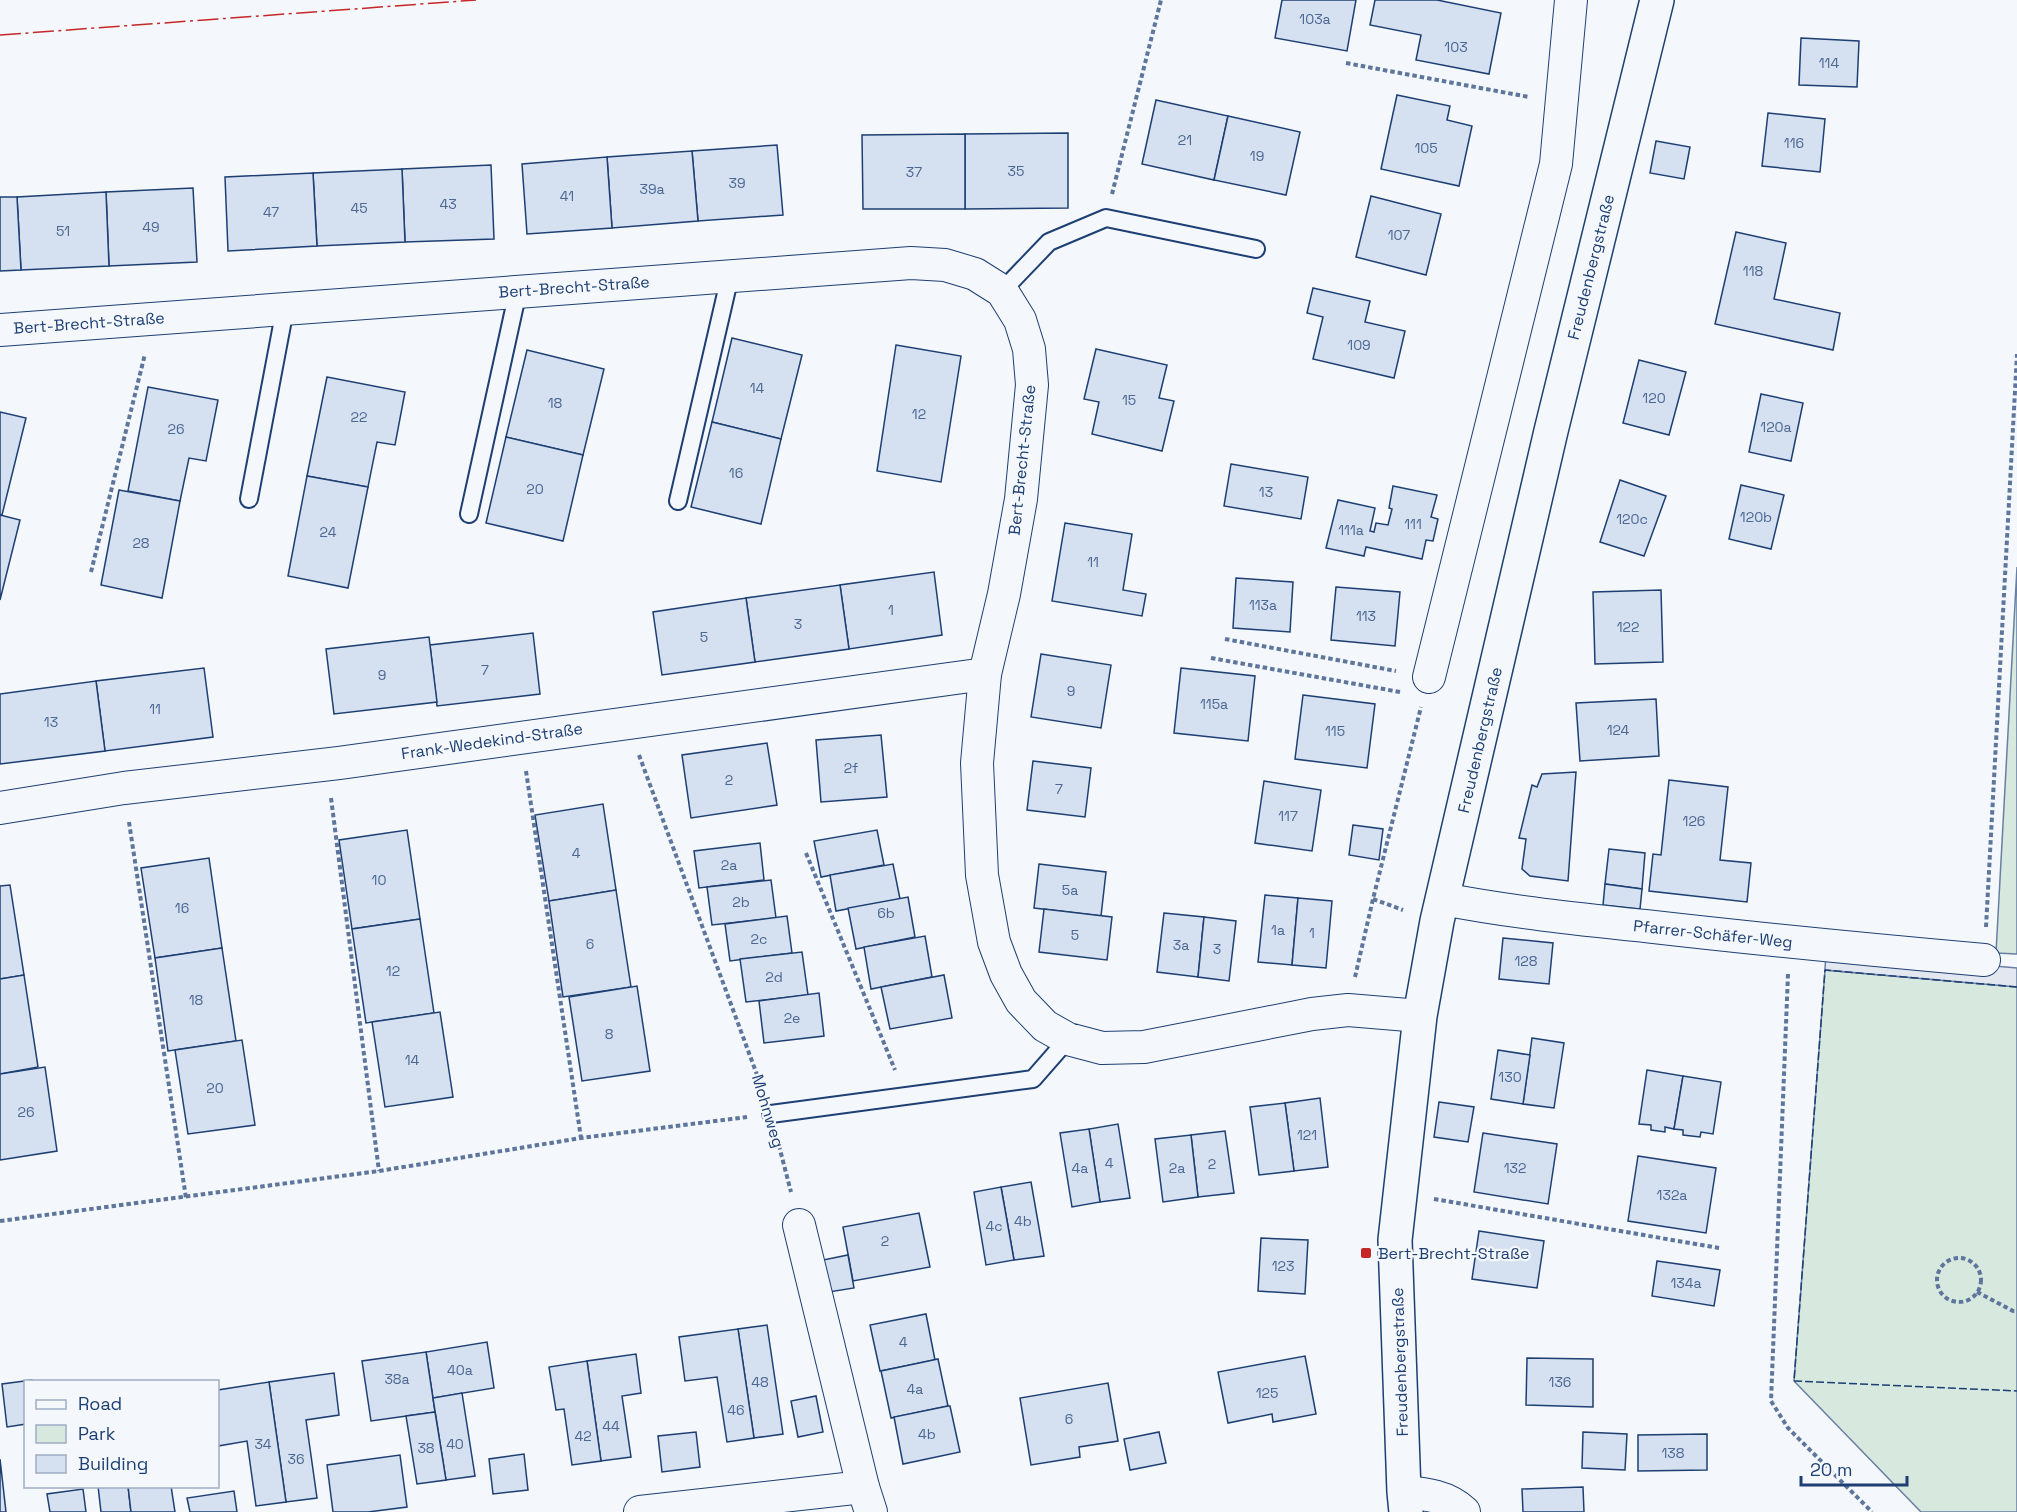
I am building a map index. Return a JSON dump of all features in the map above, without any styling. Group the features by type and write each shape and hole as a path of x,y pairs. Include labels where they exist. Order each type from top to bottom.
{"street":[{"path":"1427,687 1556,164 1571,0"},
{"name":"Freudenbergstraße","path":"1464,1512 1459,1507 1432,1494 1405,1502 1395,1240 1420,1016 1443,899 1551,431 1657,0"},
{"name":"Bert-Brecht-Straße","path":"0,330 911,263 945,264 975,274 1002,291 1020,320 1029,349 1032,385 1021,499 1004,594 985,674 977,762 982,875 994,942 1006,974 1021,1001 1045,1026 1068,1039 1102,1048 1144,1047 1312,1014 1348,1010 1420,1016"},
{"name":"Frank-Wedekind-Straße","path":"0,808 124,788 327,765 985,674"},
{"name":"Pfarrer-Schäfer-Weg","path":"1443,899 1494,908 1789,943 1984,960"},
{"path":"639,1512 867,1499 799,1225"}],"lane":[{"path":"1002,291 1048,242 1106,218 1256,249"},
{"path":"678,501 730,276"},
{"path":"469,514 518,291"},
{"path":"249,499 285,309"},
{"path":"771,1114 1033,1079 1068,1039"}],"path":[{"path":"1106,218 1161,0"},
{"path":"1346,63 1563,104"},
{"path":"91,572 154,318"},
{"path":"1984,960 2017,354"},
{"path":"2011,477 2017,476"},
{"path":"1225,639 1427,687"},
{"path":"1211,658 1427,687"},
{"path":"1348,1010 1373,899 1427,687"},
{"name":"Mohnweg","path":"627,722 771,1114 799,1225"},
{"path":"521,738 581,1138"},
{"path":"327,765 380,1171"},
{"path":"124,788 186,1198"},
{"path":"806,853 906,1096"},
{"path":"1789,943 1771,1401 1788,1428 1872,1512"},
{"path":"0,1221 186,1198 380,1171 581,1138 771,1114"},
{"path":"1401,1194 1719,1248"},
{"path":"1955,1258 1970,1261 1981,1277 1977,1292 1968,1300 1961,1302 1946,1298 1937,1286 1938,1271 1942,1265 1955,1258"},
{"path":"1977,1292 2017,1311"}],"green space":[{"path":"2017,567 2017,954 1996,953"},
{"path":"1825,970 2017,987 2017,1512 1921,1512 1794,1381"}],"shaded area":[{"path":"1826,951 2017,968 2017,987 1825,970"}],"building":[{"path":"1282,0 1356,0 1347,51 1275,38"},
{"path":"1375,0 1437,0 1501,13 1489,74 1416,60 1421,35 1370,25"},
{"path":"1801,38 1859,41 1857,87 1799,85"},
{"path":"1397,95 1450,106 1447,120 1472,126 1459,186 1381,169"},
{"path":"1156,100 1228,116 1214,180 1142,164"},
{"path":"1768,113 1825,119 1820,172 1762,166"},
{"path":"1228,116 1300,132 1286,195 1214,180"},
{"path":"1068,133 1068,208 965,209 965,134"},
{"path":"965,134 965,209 863,209 862,135"},
{"path":"1656,141 1690,147 1684,179 1650,173"},
{"path":"777,145 783,215 698,221 692,151"},
{"path":"692,151 698,221 612,228 607,157"},
{"path":"607,157 612,228 527,234 522,164"},
{"path":"491,165 494,239 405,242 402,169"},
{"path":"402,169 405,242 317,246 313,173"},
{"path":"313,173 317,246 228,251 225,177"},
{"path":"193,188 197,262 109,266 106,192"},
{"path":"106,192 109,266 21,270 17,197"},
{"path":"1371,196 1441,214 1426,275 1356,257"},
{"path":"0,197 17,197 21,270 0,271"},
{"path":"1736,232 1786,243 1774,299 1840,313 1833,350 1715,324"},
{"path":"1313,288 1370,301 1365,322 1405,331 1394,378 1313,359 1323,317 1307,313"},
{"path":"732,338 802,355 781,439 712,422"},
{"path":"896,345 961,356 941,482 877,471"},
{"path":"1096,349 1167,365 1159,398 1174,401 1162,451 1092,434 1099,402 1084,399"},
{"path":"527,350 604,369 583,455 506,437"},
{"path":"1639,360 1686,372 1669,435 1623,423"},
{"path":"327,377 405,392 395,445 377,442 368,487 307,476"},
{"path":"148,387 218,400 206,461 189,458 180,501 128,491"},
{"path":"1761,394 1803,403 1791,461 1749,452"},
{"path":"0,412 26,418 2,515 0,515"},
{"path":"712,422 781,439 761,524 691,507"},
{"path":"506,437 583,455 563,541 486,523"},
{"path":"1231,464 1308,477 1301,519 1224,506"},
{"path":"307,476 368,487 348,588 288,576"},
{"path":"1620,480 1666,496 1644,556 1600,542"},
{"path":"1741,485 1784,495 1771,549 1729,539"},
{"path":"1393,486 1437,495 1431,517 1438,519 1433,541 1426,540 1422,559 1366,547 1364,556 1326,548 1338,500 1375,508 1370,531 1374,532 1376,523 1388,525 1392,509 1389,508"},
{"path":"119,490 180,501 162,598 101,585"},
{"path":"0,515 20,520 0,600"},
{"path":"1065,523 1132,534 1123,590 1146,594 1142,616 1052,601"},
{"path":"934,572 942,635 849,649 840,585"},
{"path":"1236,578 1293,582 1290,632 1233,628"},
{"path":"840,585 849,649 755,662 746,598"},
{"path":"1336,587 1400,592 1395,646 1331,640"},
{"path":"1661,590 1663,662 1595,664 1593,592"},
{"path":"746,598 755,662 662,675 653,612"},
{"path":"533,633 540,694 437,706 430,645"},
{"path":"429,637 437,702 334,714 326,649"},
{"path":"1041,654 1111,665 1101,728 1031,717"},
{"path":"204,668 213,737 105,751 96,681"},
{"path":"1181,668 1255,676 1248,741 1174,733"},
{"path":"96,681 105,751 0,764 0,694"},
{"path":"1303,695 1375,704 1367,768 1295,759"},
{"path":"1656,699 1659,756 1580,761 1576,703"},
{"path":"881,735 887,797 821,802 816,740"},
{"path":"767,743 777,805 691,818 682,755"},
{"path":"1033,761 1091,768 1085,817 1027,810"},
{"path":"1576,772 1568,881 1530,876 1522,869 1526,839 1519,838 1532,785 1537,787 1542,774"},
{"path":"1669,780 1728,787 1720,860 1751,863 1747,902 1649,891 1653,854 1661,855"},
{"path":"1264,781 1321,790 1312,851 1255,843"},
{"path":"603,804 616,890 549,901 535,815"},
{"path":"1353,825 1383,829 1379,860 1349,855"},
{"path":"407,830 420,919 352,929 339,840"},
{"path":"877,830 884,865 821,877 814,841"},
{"path":"760,843 764,880 699,888 694,851"},
{"path":"1609,849 1645,853 1642,889 1605,884"},
{"path":"209,858 222,948 155,958 141,868"},
{"path":"893,864 900,899 836,911 830,875"},
{"path":"1039,864 1106,872 1101,916 1034,908"},
{"path":"771,880 776,918 712,925 707,887"},
{"path":"1605,884 1642,889 1640,909 1603,905"},
{"path":"10,885 24,975 0,979 0,886"},
{"path":"616,890 631,987 563,997 549,901"},
{"path":"1265,895 1298,898 1292,965 1258,962"},
{"path":"908,897 915,937 856,949 848,908"},
{"path":"1298,898 1332,901 1326,968 1292,965"},
{"path":"1044,909 1112,917 1107,960 1039,952"},
{"path":"1164,913 1204,917 1198,977 1157,972"},
{"path":"787,916 792,953 730,961 725,924"},
{"path":"1204,917 1236,921 1229,981 1198,977"},
{"path":"420,919 434,1013 366,1023 352,929"},
{"path":"925,936 932,977 871,989 864,947"},
{"path":"1503,938 1553,943 1549,984 1499,979"},
{"path":"222,948 236,1041 168,1051 155,958"},
{"path":"802,952 808,995 746,1002 740,959"},
{"path":"24,975 38,1067 0,1074 0,979"},
{"path":"944,975 952,1018 890,1029 881,987"},
{"path":"637,986 650,1071 582,1081 569,997"},
{"path":"819,993 824,1036 764,1043 759,1001"},
{"path":"440,1012 453,1097 385,1107 372,1022"},
{"path":"1532,1038 1564,1043 1554,1108 1523,1104"},
{"path":"242,1040 255,1125 188,1134 175,1050"},
{"path":"1498,1050 1530,1055 1523,1104 1491,1099"},
{"path":"45,1067 57,1151 0,1160 0,1074"},
{"path":"1647,1070 1683,1076 1674,1129 1665,1127 1665,1132 1651,1130 1651,1125 1639,1124"},
{"path":"1683,1076 1721,1082 1713,1134 1701,1132 1700,1137 1683,1135 1683,1130 1674,1129"},
{"path":"1320,1098 1328,1167 1294,1171 1285,1103"},
{"path":"1439,1102 1474,1107 1468,1142 1434,1137"},
{"path":"1285,1103 1294,1171 1259,1175 1250,1107"},
{"path":"1118,1124 1130,1198 1100,1202 1089,1129"},
{"path":"1089,1129 1100,1202 1072,1207 1060,1133"},
{"path":"1225,1131 1234,1193 1198,1197 1191,1135"},
{"path":"1483,1133 1557,1144 1548,1204 1474,1192"},
{"path":"1191,1135 1198,1197 1163,1202 1155,1139"},
{"path":"1638,1156 1716,1168 1706,1233 1628,1221"},
{"path":"1031,1182 1044,1256 1014,1260 1001,1187"},
{"path":"1001,1187 1014,1260 986,1265 974,1192"},
{"path":"919,1213 930,1267 853,1281 843,1227"},
{"path":"1479,1231 1544,1241 1537,1288 1472,1279"},
{"path":"1261,1238 1308,1240 1305,1294 1258,1291"},
{"path":"848,1255 854,1288 829,1292 823,1260"},
{"path":"1657,1261 1720,1270 1714,1306 1652,1296"},
{"path":"926,1314 935,1360 880,1371 870,1325"},
{"path":"767,1325 783,1434 754,1438 738,1329"},
{"path":"738,1329 754,1438 727,1442 717,1377 685,1381 679,1337"},
{"path":"487,1342 494,1388 433,1398 426,1352"},
{"path":"426,1352 435,1412 371,1421 362,1361"},
{"path":"636,1354 641,1393 622,1396 631,1457 601,1461 587,1361"},
{"path":"1305,1356 1316,1414 1273,1422 1272,1414 1228,1423 1218,1372"},
{"path":"1527,1358 1593,1359 1593,1407 1526,1405"},
{"path":"938,1359 948,1406 891,1418 881,1371"},
{"path":"587,1361 601,1461 572,1465 564,1409 556,1410 549,1367"},
{"path":"334,1373 339,1415 306,1420 317,1498 286,1502 269,1382"},
{"path":"24,1381 24,1424 7,1427 2,1384"},
{"path":"269,1382 286,1502 256,1506 247,1441 219,1446 219,1390"},
{"path":"1108,1383 1118,1441 1079,1447 1080,1457 1031,1465 1020,1398"},
{"path":"462,1393 475,1476 446,1480 433,1398"},
{"path":"816,1396 823,1432 798,1437 791,1401"},
{"path":"950,1406 960,1452 903,1464 894,1417"},
{"path":"435,1412 446,1480 417,1484 406,1416"},
{"path":"696,1432 700,1467 662,1472 658,1436"},
{"path":"1159,1432 1166,1463 1130,1470 1124,1439"},
{"path":"1583,1432 1627,1434 1625,1470 1582,1468"},
{"path":"1707,1434 1707,1470 1638,1471 1638,1435"},
{"path":"524,1454 528,1490 493,1494 489,1459"},
{"path":"400,1455 407,1507 368,1512 333,1512 327,1465"},
{"path":"0,1459 6,1512 0,1512"},
{"path":"1583,1487 1584,1512 1523,1512 1522,1489"},
{"path":"98,1488 128,1488 131,1512 101,1512"},
{"path":"128,1488 171,1488 175,1512 131,1512"},
{"path":"83,1489 86,1512 50,1512 47,1494"},
{"path":"234,1491 237,1512 190,1512 187,1498"}],"fence":[{"path":"2017,987 1825,970 1794,1381 2017,1391"}],"power":[{"path":"0,35 476,0"}],"place":[{"name":"Bert-Brecht-Straße","path":"1366,1253"}]}
